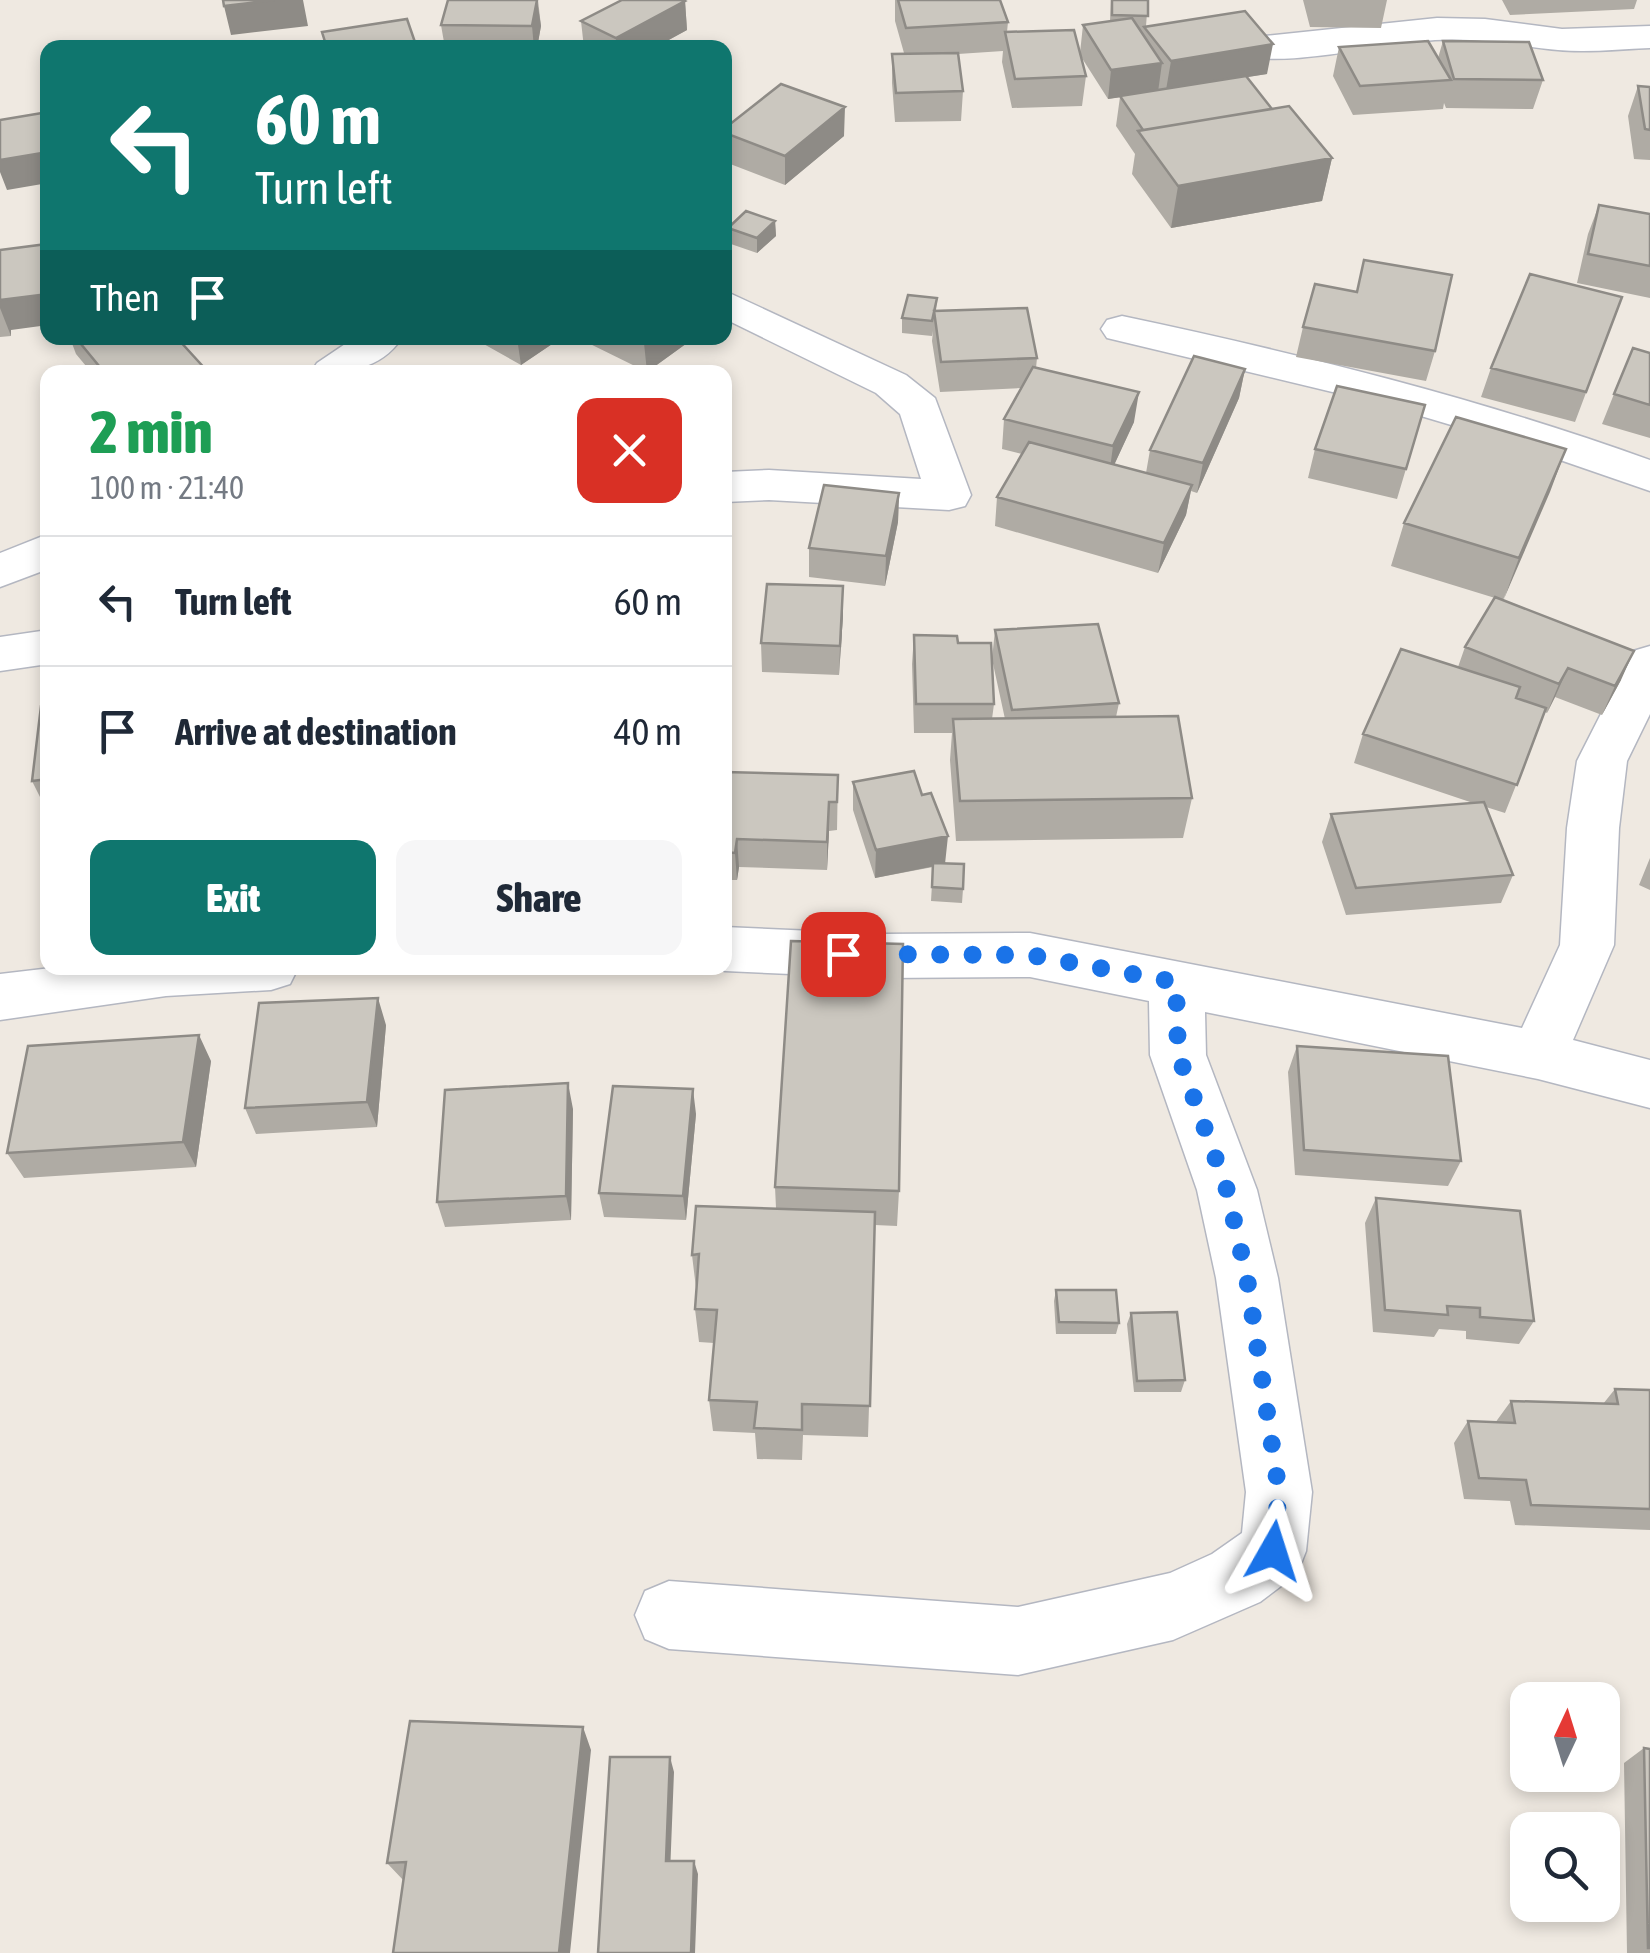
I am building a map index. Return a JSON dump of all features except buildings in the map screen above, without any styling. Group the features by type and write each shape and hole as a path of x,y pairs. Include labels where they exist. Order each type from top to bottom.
{"street":[{"path":"1248,47 1319,44 1436,29 1485,30 1562,40 1650,37"},
{"path":"732,307 891,384 920,408 949,495 732,487"},
{"path":"1122,329 1258,358 1577,448 1650,476"},
{"path":"342,365 371,345"},
{"path":"0,571 40,554"},
{"path":"0,654 40,648"},
{"path":"1538,1055 1588,945 1593,828 1602,761 1650,664"},
{"path":"732,949 882,956 1030,955 1538,1055 1650,1084"},
{"path":"0,997 159,975"},
{"path":"669,1615 1018,1641 1173,1606 1236,1578 1273,1551 1279,1492 1247,1278 1227,1190 1178,1054 1176,982"}],"route":[{"path":"843,954 1030,955 1176,982 1178,1054 1227,1190 1247,1278 1279,1492 1273,1551"}]}
